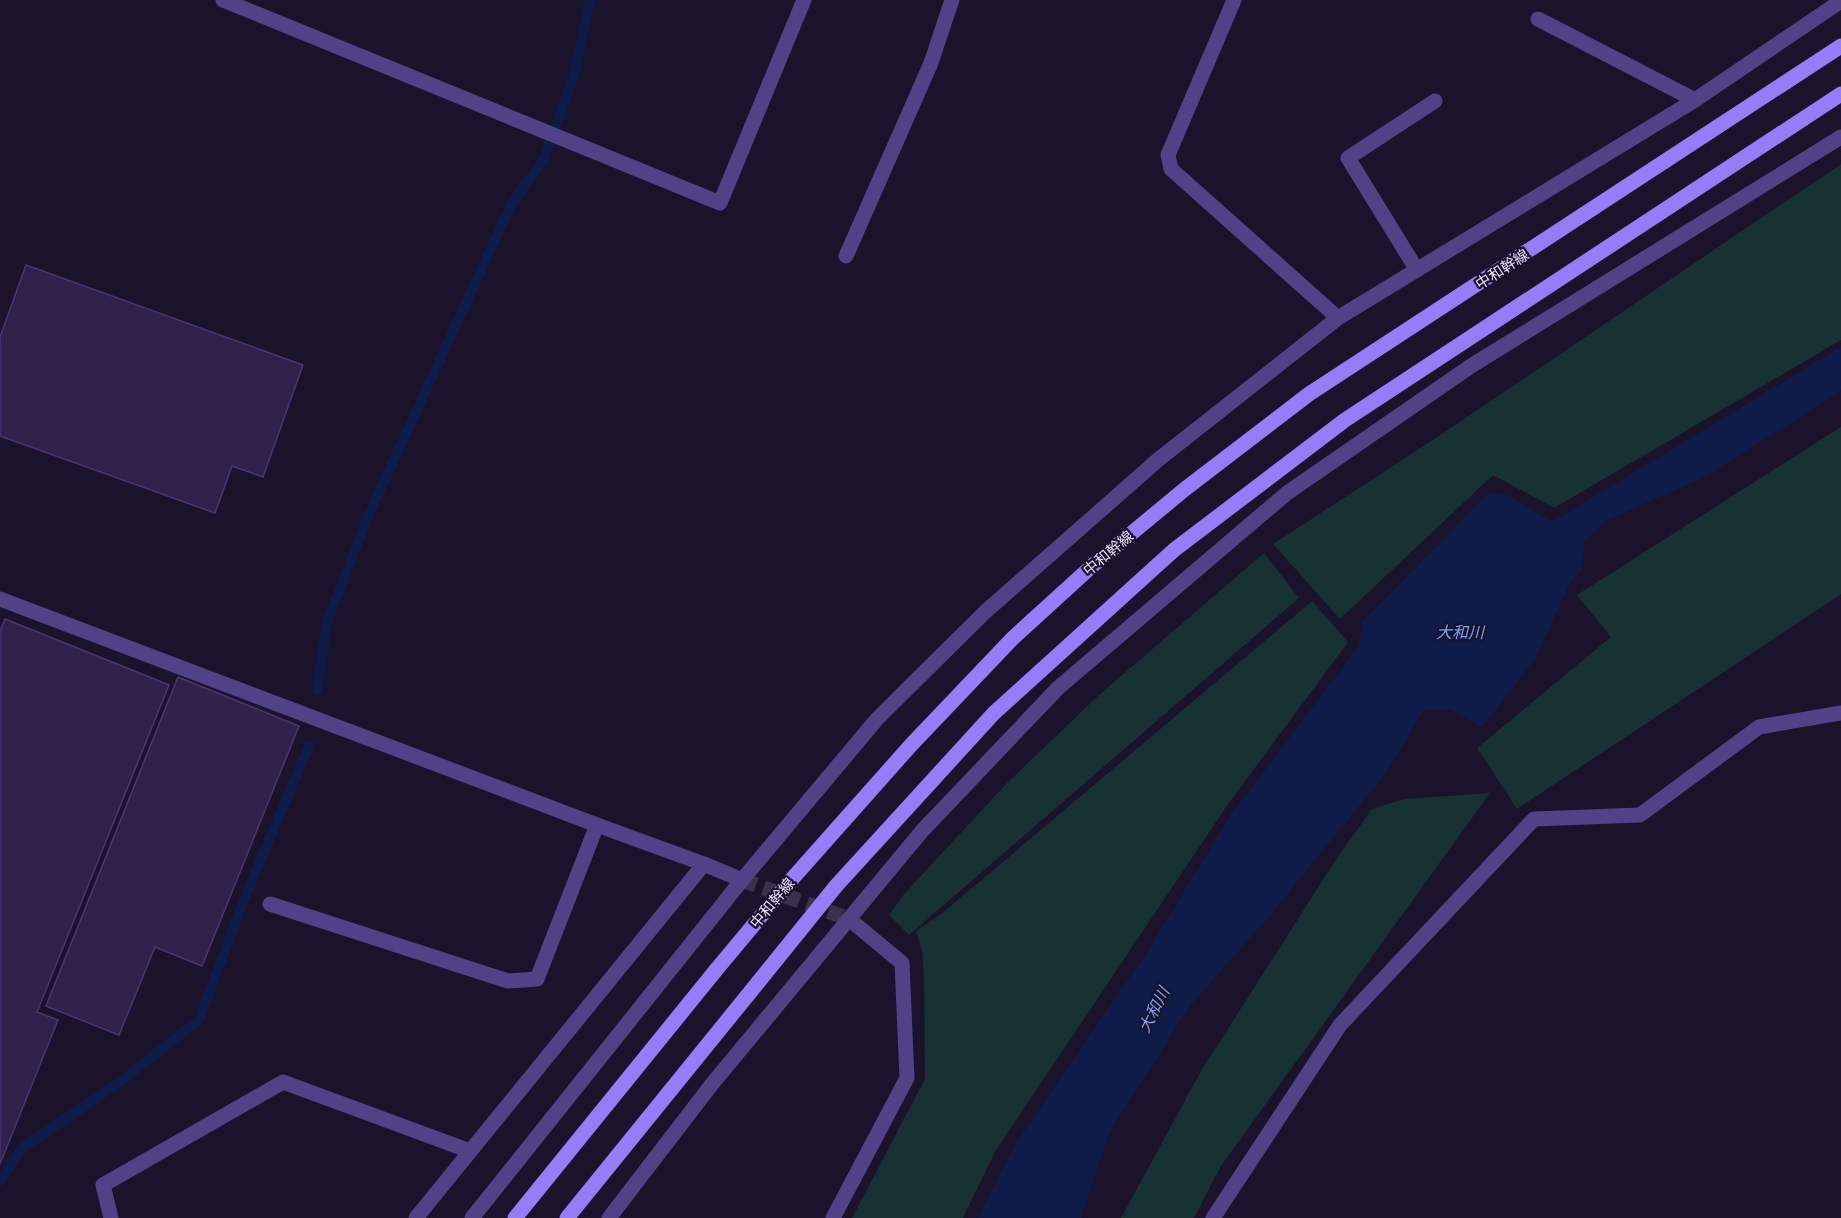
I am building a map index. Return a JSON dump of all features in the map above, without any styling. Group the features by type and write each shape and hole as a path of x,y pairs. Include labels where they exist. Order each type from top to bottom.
{"main road":[{"name":"中和幹線","path":"515,1218 792,879 911,745 1013,638 1092,566 1185,489 1309,394 1841,46"},
{"path":"567,1218 836,886 994,713 1174,550 1345,420 1841,94"}],"street":[{"path":"223,0 720,203 804,0"},
{"path":"846,256 931,63 952,0"},
{"path":"1234,0 1168,155 1170,169 1338,318"},
{"path":"472,1218 742,880 877,719 985,612 1159,459 1338,318 1695,100 1841,1"},
{"path":"1538,19 1695,100"},
{"path":"1417,270 1347,158 1435,101"},
{"path":"609,1218 712,1084 922,831 1058,688 1287,493 1471,366 1841,137"},
{"path":"0,599 742,880"},
{"path":"1212,1218 1340,1025 1534,819 1640,815 1759,727 1841,713"},
{"path":"270,903 508,981 537,979 597,825"},
{"path":"416,1218 704,864"},
{"path":"833,1218 907,1078 902,963 849,919"},
{"path":"111,1218 103,1185 283,1082 470,1151"}],"green space":[{"path":"1841,164 1841,340 1554,508 1493,475 1340,619 1273,544 1439,436"},
{"path":"1841,427 1841,594 1517,809 1477,748 1611,637 1577,595"},
{"path":"1264,553 1299,598 909,935 889,915 904,894 1008,782 1099,695"},
{"path":"1312,601 1348,642 1226,807 995,1152 963,1218 852,1218 925,1079 924,979 922,950 916,931 940,915"},
{"path":"1490,793 1221,1166 1194,1218 1121,1218 1201,1071 1335,861 1372,809 1404,799"}],"water":[{"name":"大和川","path":"1841,347 1841,391 1705,477 1607,520 1584,542 1582,569 1569,585 1535,659 1482,727 1449,709 1424,710 1386,773 1268,918 1190,1006 1109,1133 1081,1218 978,1218 1016,1143 1149,949 1230,816 1359,646 1362,622 1490,492 1511,497 1552,522"}],"building":[{"path":"26,265 303,365 263,477 232,466 215,513 0,436 0,337"},
{"path":"5,619 169,685 37,1012 58,1020 0,1164 0,631"},
{"path":"178,677 299,726 202,966 155,947 119,1035 46,1006"}],"waterway":[{"path":"317,690 327,622 370,512 512,203 544,159 574,76 590,0"},
{"path":"0,1181 22,1148 117,1084 199,1020 248,890 309,746"}],"tunnel":[{"path":"742,880 849,919"}]}
